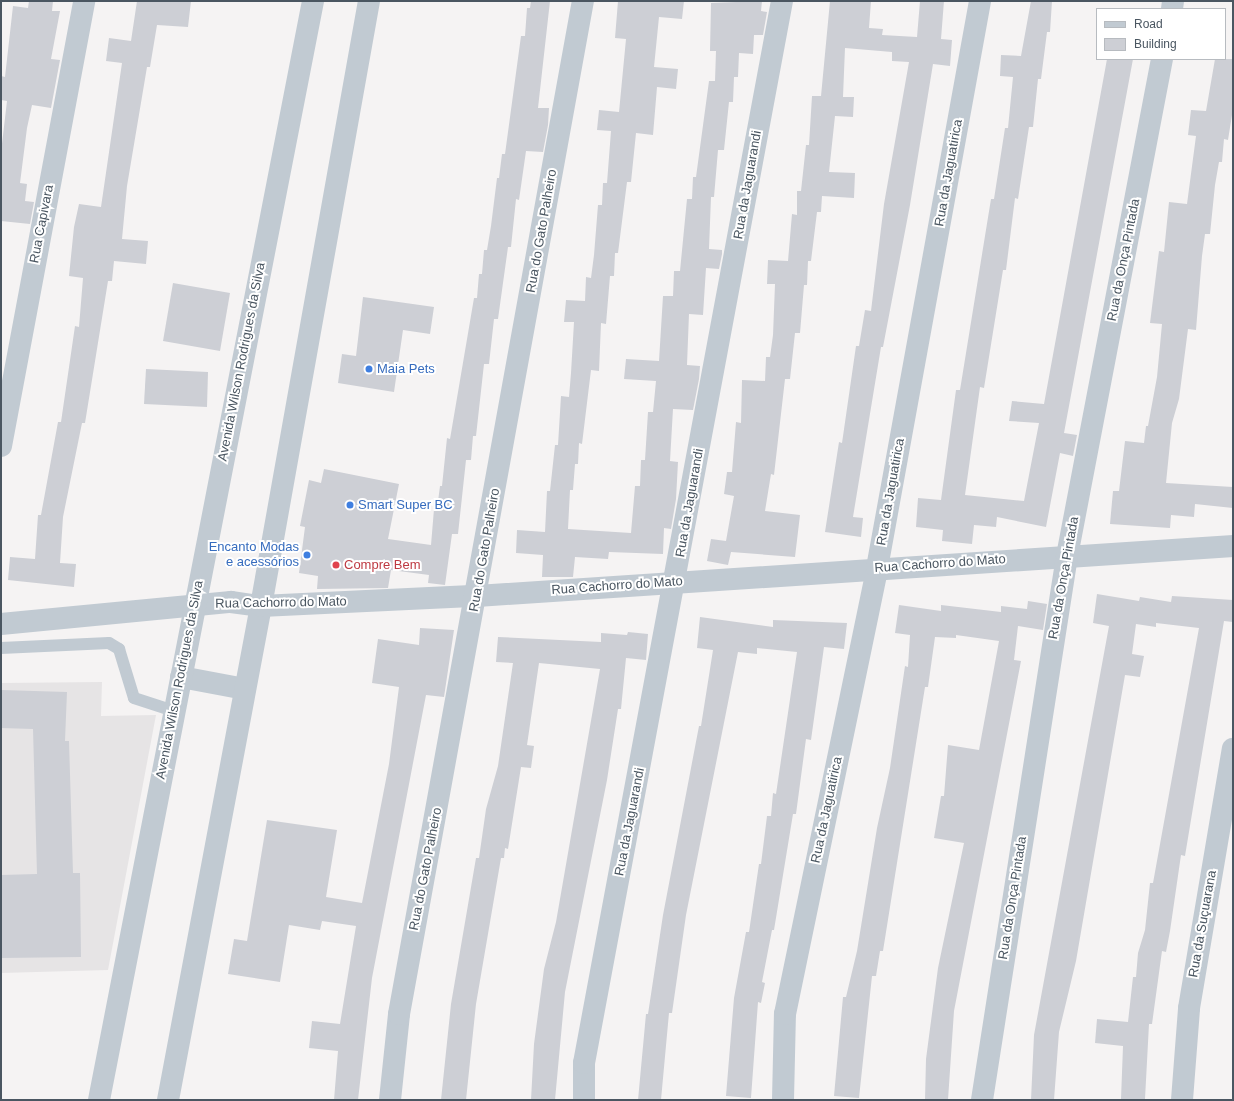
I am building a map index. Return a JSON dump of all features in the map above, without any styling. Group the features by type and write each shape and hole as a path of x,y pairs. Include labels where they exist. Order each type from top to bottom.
{"street":[{"name":"Rua Capivara","path":"1,446 84,1"},
{"name":"Avenida Wilson Rodrigues da Silva","path":"99,1100 313,1"},
{"path":"168,1100 261,606 369,1"},
{"name":"Rua do Gato Palheiro","path":"390,1100 399,1014 477,596 583,1"},
{"name":"Rua da Jaguarandi","path":"584,1100 584,1063 675,582 782,1"},
{"name":"Rua da Jaguatirica","path":"783,1100 785,1014 877,568 980,1"},
{"name":"Rua da Onça Pintada","path":"982,1100 1067,556 1162,60"},
{"name":"Rua Cachorro do Mato","path":"1,624 194,607 231,602 261,606 477,596 877,568 1233,546"},
{"path":"181,677 245,689"},
{"name":"Rua da Suçuarana","path":"1182,1100 1189,1008 1233,749"}],"lane":[{"path":"1,648 110,643 122,655 134,698 174,711"}],"shaded area":[{"path":"102,682 101,716 156,715 108,970 1,973 1,683"}],"building":[{"path":"29,1 53,1 52,11 60,11 51,59 60,60 51,108 32,105 27,128 20,183 27,184 25,201 34,202 30,224 1,221 1,152 7,101 1,100 1,76 5,77 13,6 28,8"},
{"path":"137,1 191,1 188,27 157,25 150,67 147,67 127,186 122,239 148,241 146,264 114,261 112,281 108,281 85,423 82,423 63,517 60,563 76,564 74,587 8,580 10,557 35,559 38,515 41,515 58,422 61,422 75,326 79,327 83,278 69,276 74,227 79,204 101,207 122,63 106,61 109,38 131,41"},
{"path":"531,1 550,1 538,108 549,108 548,125 543,152 526,151 519,200 516,199 511,247 508,247 498,319 494,319 489,364 484,364 476,436 473,436 471,460 466,460 458,534 452,534 445,585 428,583 429,575 391,570 388,588 317,589 318,576 299,573 305,527 300,526 309,480 321,483 324,469 399,484 388,539 431,545 434,509 437,509 440,486 442,486 447,438 450,439 474,298 477,298 479,274 482,274 484,250 487,250 497,178 499,178 502,154 505,154 521,36 525,36 527,8 530,8"},
{"path":"618,1 684,1 682,19 659,17 654,67 678,69 676,89 657,87 653,135 636,133 631,182 627,182 618,253 615,253 614,276 610,276 606,324 601,323 599,371 591,370 582,444 579,443 578,464 575,464 573,490 570,490 568,529 631,533 635,486 640,486 641,460 645,460 648,412 653,412 656,381 624,379 626,359 659,361 663,296 673,296 674,271 680,271 687,199 692,199 693,177 696,177 709,81 715,81 716,51 710,51 711,3 762,1 761,11 767,12 763,35 754,35 753,54 739,53 738,77 734,77 733,102 729,102 724,150 718,150 714,197 711,197 709,249 722,250 722,254 719,269 706,268 703,315 689,314 687,365 700,366 699,379 693,410 673,409 670,461 678,462 676,499 671,529 664,528 663,554 609,552 608,559 575,557 573,577 542,577 543,555 516,553 517,530 545,532 547,491 550,491 555,445 558,445 561,396 569,397 574,322 564,322 566,300 585,301 586,277 591,278 598,205 602,205 603,183 607,183 611,131 597,130 599,110 619,112 626,39 615,38"},
{"path":"830,1 871,1 869,28 883,29 882,35 917,37 920,1 944,1 941,39 952,40 950,66 933,64 910,205 883,347 881,347 853,517 863,518 861,537 825,532 839,442 842,443 856,346 859,346 865,310 871,311 884,204 909,62 892,61 892,52 845,48 843,97 854,97 853,117 835,116 829,172 855,173 854,198 822,196 821,212 817,212 811,261 808,261 807,285 804,285 800,333 795,333 790,379 785,379 774,475 771,474 765,511 800,515 795,557 731,552 728,565 707,561 711,539 726,541 734,496 724,494 727,472 732,472 736,422 741,423 742,380 765,381 766,357 770,357 773,335 775,284 767,284 768,260 788,261 792,214 797,215 797,191 801,191 806,145 809,145 812,96 821,96"},
{"path":"1031,1 1052,1 1050,32 1047,32 1041,79 1038,79 1033,127 1029,127 1018,199 1015,198 1006,270 1003,270 984,388 980,387 965,495 1024,501 1039,423 1009,421 1012,401 1044,404 1107,60 1133,60 1064,433 1077,435 1073,456 1060,453 1046,527 997,517 996,527 974,525 972,544 942,541 943,530 916,527 918,498 941,500 956,390 960,390 991,199 994,199 1005,128 1008,128 1013,77 1000,76 1001,55 1021,56"},
{"path":"1233,59 1232,115 1228,140 1224,139 1222,162 1219,162 1210,234 1205,234 1196,330 1188,329 1179,399 1172,423 1166,483 1233,487 1233,508 1195,504 1194,517 1171,515 1170,528 1110,524 1113,491 1119,491 1125,441 1144,443 1146,426 1148,426 1157,377 1162,324 1150,323 1159,251 1164,252 1169,202 1187,204 1196,136 1188,135 1191,110 1206,111 1215,60"},
{"path":"173,283 230,293 220,351 163,341"},
{"path":"363,297 434,307 430,334 403,330 394,392 338,383 342,354 356,356"},
{"path":"146,369 208,372 207,407 144,404"},
{"path":"1097,594 1139,601 1140,597 1171,602 1172,596 1233,600 1233,622 1224,621 1185,856 1181,855 1166,952 1162,951 1152,1024 1149,1024 1145,1099 1121,1099 1123,1046 1095,1043 1097,1019 1128,1022 1133,977 1136,977 1138,953 1145,930 1150,883 1153,883 1199,628 1156,623 1156,627 1136,624 1132,654 1144,656 1140,677 1125,675 1076,961 1059,1032 1054,1100 1031,1100 1034,1035 1109,626 1093,623"},
{"path":"1028,601 1047,604 1043,630 1018,626 1014,660 1021,661 954,1011 948,1100 925,1100 926,1059 938,968 964,843 934,838 941,796 944,796 948,745 979,750 999,641 956,635 956,638 935,637 928,687 925,687 883,951 880,951 876,976 872,976 859,1098 834,1096 843,997 846,997 857,951 877,828 890,768 905,666 908,667 910,635 895,633 899,605 941,611 941,605 1001,612 1001,606 1027,609"},
{"path":"700,617 773,627 773,620 847,623 844,649 824,647 811,740 806,739 796,814 793,814 774,930 772,930 762,982 765,983 761,1003 758,1002 751,1098 726,1096 734,998 746,932 749,932 759,864 761,864 767,816 771,816 773,793 776,794 797,652 757,648 757,654 738,652 686,915 672,1013 669,1013 661,1100 638,1100 646,1014 648,1014 663,915 699,726 701,726 713,650 697,648"},
{"path":"420,628 454,630 444,697 426,695 372,978 358,1100 334,1100 338,1051 309,1048 312,1021 340,1024 356,926 322,921 320,930 289,925 280,982 228,974 234,939 247,941 267,820 337,830 326,897 362,903 389,764 399,687 372,683 378,639 419,645"},
{"path":"628,632 648,634 646,660 626,658 621,709 618,709 607,780 565,992 555,1100 531,1100 534,1044 544,969 556,922 600,669 539,663 527,745 534,746 531,768 521,767 508,849 505,848 504,858 501,858 476,1004 466,1100 441,1100 451,1004 476,858 479,858 486,809 498,766 513,663 496,662 498,637 601,642 601,633 627,635"},
{"path":"1,690 67,692 65,741 69,741 73,873 80,873 81,957 1,958 1,875 37,874 33,729 1,728"}],"place":[{"name":"Maia Pets","path":"369,369"},
{"name":"Smart Super BC","path":"350,505"},
{"name":"Encanto Modas e acessórios","path":"307,555"},
{"name":"Compre Bem","path":"336,565"}]}
